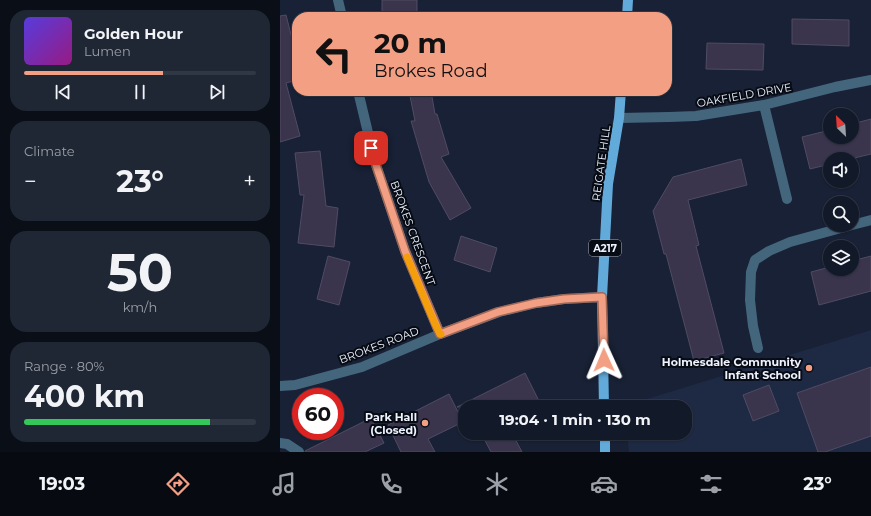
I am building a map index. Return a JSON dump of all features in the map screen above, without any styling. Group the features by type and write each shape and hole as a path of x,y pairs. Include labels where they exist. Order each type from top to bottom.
{"main road":[{"path":"627,12 628,0"},
{"name":"REIGATE HILL","path":"604,400 602,297 608,184 619,118 621,96"},
{"path":"605,440 605,452"}],"street":[{"path":"338,0 341,12"},
{"name":"OAKFIELD DRIVE","path":"619,118 696,116 764,106 835,87 871,80"},
{"name":"BROKES CRESCENT","path":"359,96 375,162 405,251 440,334"},
{"path":"764,106 787,198"},
{"path":"859,223 871,220"},
{"path":"758,348 753,326 750,300 751,272 755,260 769,251 790,242 826,232"},
{"name":"BROKES ROAD","path":"280,386 295,385 362,367 440,334 498,312 536,303 564,299 602,297"},
{"path":"280,442 299,452"}],"shaded area":[{"name":"Holmesdale Community Infant School","path":"871,330 871,452 629,452 628,440 692,440 692,400 644,400"}],"building":[{"path":"382,0 417,0 417,12 382,12"},
{"path":"286,15 292,38 292,81 286,83 300,136 280,142 280,16"},
{"path":"792,19 849,20 849,46 792,44"},
{"path":"707,43 764,44 763,70 706,69"},
{"path":"410,96 432,96 435,114 437,114 449,154 441,157 471,208 450,220 429,182 411,121 415,121"},
{"path":"871,119 871,154 859,157 859,152 823,152 823,166 810,169 802,137 823,132 823,144 859,144 859,122"},
{"path":"320,151 326,206 338,208 334,247 298,243 304,195 300,195 295,153"},
{"path":"741,159 747,185 688,200 699,245 696,246 724,353 694,361 666,254 664,254 653,211 673,177"},
{"path":"461,236 497,248 490,272 454,260"},
{"path":"328,256 350,262 339,305 317,299"},
{"path":"871,256 871,291 819,305 811,272 823,269 823,276 859,276 859,259"},
{"path":"871,367 871,436 825,452 818,452 797,393"},
{"path":"525,373 538,399 536,400 471,400"},
{"path":"769,385 779,411 753,421 743,395"},
{"name":"Park Hall (Closed)","path":"449,394 458,412 458,424 428,439 435,452 401,452 388,425"},
{"name":"Park Hall (Closed)","path":"371,418 384,443 365,452 305,452 327,440 344,440 344,432"},
{"path":"485,440 516,440 522,452 491,452"}],"slow traffic":[{"path":"407,257 435,324 441,334"}],"place":[{"name":"Holmesdale Community Infant School","path":"809,368"},
{"name":"Park Hall (Closed)","path":"425,423"}],"route":[{"path":"371,148 405,251 440,334 498,312 536,303 564,299 602,297 604,360"}]}
